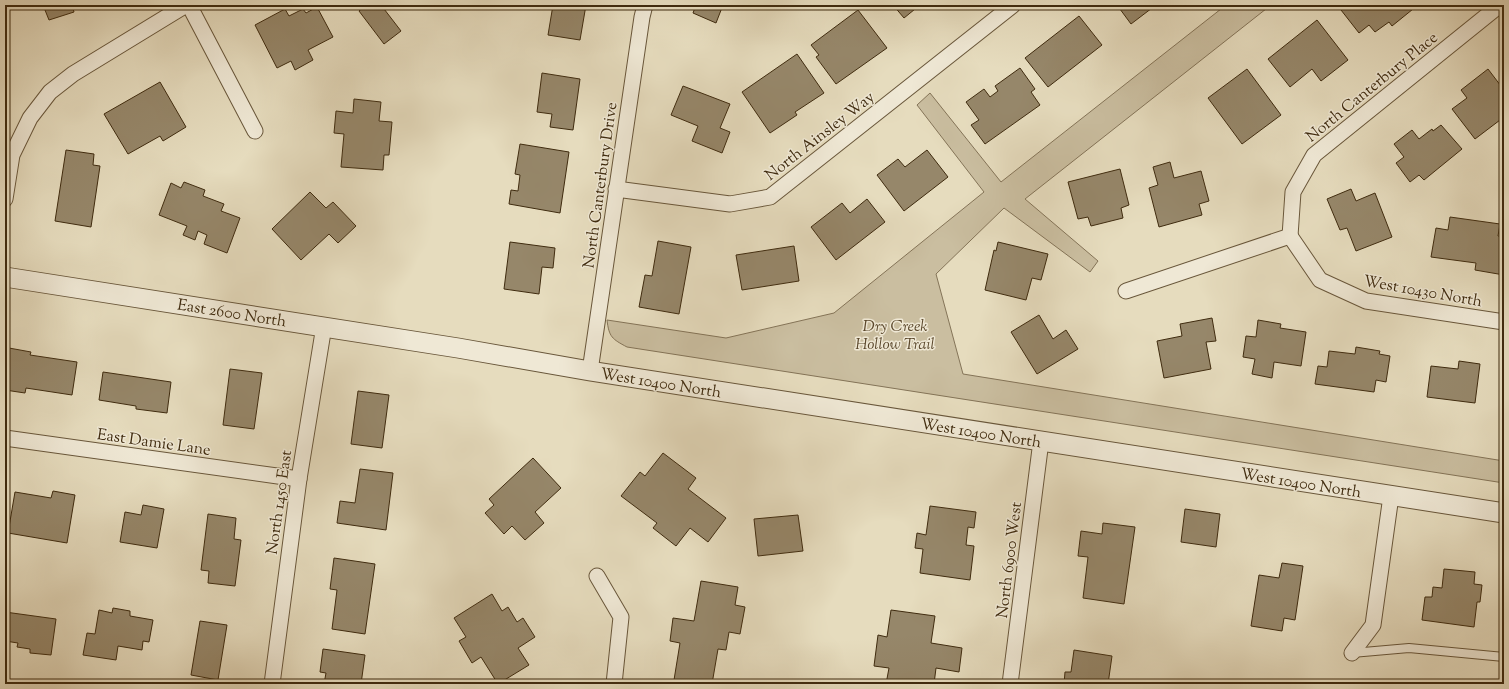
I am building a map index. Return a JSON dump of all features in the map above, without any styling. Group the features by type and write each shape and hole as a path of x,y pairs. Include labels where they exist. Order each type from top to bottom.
{"street":[{"path":"5,199 12,155 30,118 50,92 73,74 186,5"},
{"path":"190,5 255,131"},
{"name":"North Canterbury Drive","path":"590,371 616,189 645,5"},
{"name":"North Ainsley Way","path":"616,189 730,204 770,197 1013,5"},
{"name":"North Canterbury Place","path":"1290,236 1293,192 1314,155 1500,5"},
{"path":"1126,291 1290,236"},
{"name":"West 10430 North","path":"1290,236 1320,280 1366,301 1504,322"},
{"name":"East 2600 North","path":"5,277 458,348"},
{"name":"North 1450 East","path":"272,684 299,479 324,326"},
{"name":"West 10400 North","path":"458,348 590,371 1504,513"},
{"name":"East Damie Lane","path":"5,438 299,479"},
{"name":"North 6900 West","path":"1010,684 1041,442"},
{"path":"1352,653 1373,625 1391,496"},
{"path":"597,576 621,617 614,684"}],"lane":[{"path":"1352,653 1409,648 1504,657"}],"green space":[{"name":"Dry Creek Hollow Trail","path":"1226,5 1271,5 1025,199 1098,261 1090,272 1004,208 936,274 963,374 1504,461 1504,483 627,347 618,342 610,334 607,320 726,338 834,313 984,192 917,105 930,93 1001,182"}],"building":[{"path":"43,5 72,5 74,12 49,20"},
{"path":"366,5 381,5 401,31 384,44 359,11"},
{"path":"553,5 586,5 580,40 548,35"},
{"path":"696,5 723,5 716,23 693,13"},
{"path":"893,5 920,5 904,18"},
{"path":"1117,5 1156,5 1131,24"},
{"path":"1347,5 1418,5 1392,26 1389,22 1375,32 1369,25 1359,33 1341,10"},
{"path":"317,7 333,37 308,50 313,60 295,70 291,61 277,68 255,25 285,9 289,16 303,9 306,13"},
{"path":"858,10 887,48 836,84 816,57 819,55 811,45"},
{"path":"1079,16 1102,45 1048,87 1025,58"},
{"path":"1317,20 1348,60 1321,81 1312,69 1290,87 1268,59"},
{"path":"797,54 824,93 795,112 797,115 770,133 742,92"},
{"path":"1020,68 1035,89 1031,92 1040,105 985,144 971,125 979,120 966,102 984,89 990,97 998,91 995,86"},
{"path":"1247,69 1281,115 1242,144 1208,98"},
{"path":"1488,69 1504,90 1504,117 1475,139 1452,109 1467,98 1461,90"},
{"path":"542,73 580,79 573,130 550,127 552,114 537,112"},
{"path":"160,82 186,127 163,141 160,136 128,154 104,114"},
{"path":"683,86 730,104 720,128 730,132 722,153 692,141 698,126 671,115"},
{"path":"354,99 381,102 379,121 392,122 389,155 384,155 383,170 341,167 344,134 334,133 336,111 353,113"},
{"path":"1441,125 1462,149 1424,180 1419,175 1410,182 1396,163 1404,157 1394,144 1412,130 1419,139 1432,129 1433,131"},
{"path":"520,144 569,152 560,213 509,204 511,190 518,191 520,175 515,174"},
{"path":"66,150 94,154 93,165 100,166 91,227 55,221"},
{"path":"927,150 948,177 904,211 877,175 898,159 905,167"},
{"path":"1170,162 1174,178 1201,171 1209,201 1199,204 1202,215 1159,227 1149,188 1158,185 1153,167"},
{"path":"1120,169 1129,205 1121,208 1123,218 1091,226 1088,217 1078,219 1068,182"},
{"path":"184,182 205,190 203,196 224,204 221,211 240,218 227,253 204,244 207,235 198,231 195,240 183,235 187,226 159,215 171,183 181,188"},
{"path":"1351,189 1356,201 1375,193 1392,237 1356,251 1347,228 1340,230 1327,199"},
{"path":"310,192 326,208 333,202 356,226 338,243 329,234 301,260 272,229"},
{"path":"867,199 885,222 836,260 811,227 842,203 850,213"},
{"path":"1450,217 1500,224 1498,236 1504,237 1504,275 1475,270 1476,263 1431,257 1436,228 1448,230"},
{"path":"658,241 691,247 679,314 639,307 645,275 652,276"},
{"path":"510,242 555,248 553,268 542,267 539,294 504,289"},
{"path":"998,242 1048,254 1041,280 1032,278 1026,300 985,290 994,250 996,251"},
{"path":"794,246 799,281 742,290 736,255"},
{"path":"1039,315 1053,339 1066,330 1078,349 1037,374 1011,332"},
{"path":"1212,318 1216,341 1206,342 1211,369 1164,378 1157,341 1182,336 1180,324"},
{"path":"1258,320 1281,324 1280,328 1306,332 1301,366 1274,362 1272,378 1252,374 1255,359 1243,357 1246,336 1256,337"},
{"path":"1356,347 1380,351 1379,354 1390,356 1386,382 1376,380 1374,392 1315,384 1318,366 1327,367 1329,351 1355,354"},
{"path":"9,348 31,352 30,355 77,362 72,395 26,388 25,393 5,390 5,372"},
{"path":"1459,361 1480,364 1475,403 1427,397 1431,366 1458,369"},
{"path":"230,369 262,373 254,429 223,425"},
{"path":"103,372 171,382 167,413 136,409 136,406 99,400"},
{"path":"358,391 389,395 382,448 351,444"},
{"path":"663,453 696,478 688,489 726,518 708,542 690,528 676,546 653,528 657,523 621,496 640,472 645,476"},
{"path":"533,458 561,488 535,512 544,523 525,540 512,526 504,534 485,513 494,505 489,499"},
{"path":"360,469 393,473 386,530 337,523 340,501 355,503"},
{"path":"53,491 75,495 67,543 8,533 15,492 51,498"},
{"path":"143,505 164,509 157,548 120,542 125,512 141,515"},
{"path":"930,506 976,512 974,528 968,527 966,545 974,546 970,580 920,573 923,549 915,548 917,533 926,535"},
{"path":"1185,509 1220,514 1216,547 1181,542"},
{"path":"208,514 236,518 234,539 241,540 235,586 208,583 209,571 201,570"},
{"path":"798,515 803,551 758,556 754,519"},
{"path":"1103,523 1135,527 1124,604 1083,598 1088,557 1078,556 1081,531 1102,534"},
{"path":"334,558 375,564 365,634 332,629 337,590 330,589"},
{"path":"1282,563 1303,566 1295,620 1284,618 1282,631 1251,626 1259,575 1279,578"},
{"path":"1444,569 1475,572 1474,584 1482,585 1480,602 1477,602 1474,627 1422,620 1425,597 1432,597 1433,587 1442,588"},
{"path":"701,581 738,587 735,605 745,607 740,634 729,632 726,650 718,649 712,684 697,684 674,680 680,643 670,641 673,618 694,621"},
{"path":"492,594 502,611 508,607 517,622 523,618 535,637 518,648 529,665 498,684 481,657 472,663 459,641 466,637 454,618"},
{"path":"113,608 130,611 130,616 153,620 149,642 143,641 142,650 118,646 116,660 83,655 87,633 95,634 99,610 112,613"},
{"path":"891,610 935,616 931,643 962,648 959,672 936,668 934,684 886,684 889,668 874,666 878,635 887,637"},
{"path":"5,612 56,619 51,655 30,653 30,649 17,647 18,643 5,641"},
{"path":"200,621 227,625 218,680 191,675"},
{"path":"323,649 365,655 361,684 324,684 326,673 320,672"},
{"path":"1074,650 1112,656 1108,684 1064,684 1065,672 1071,672"},
{"path":"872,682 886,684 871,684"}]}
